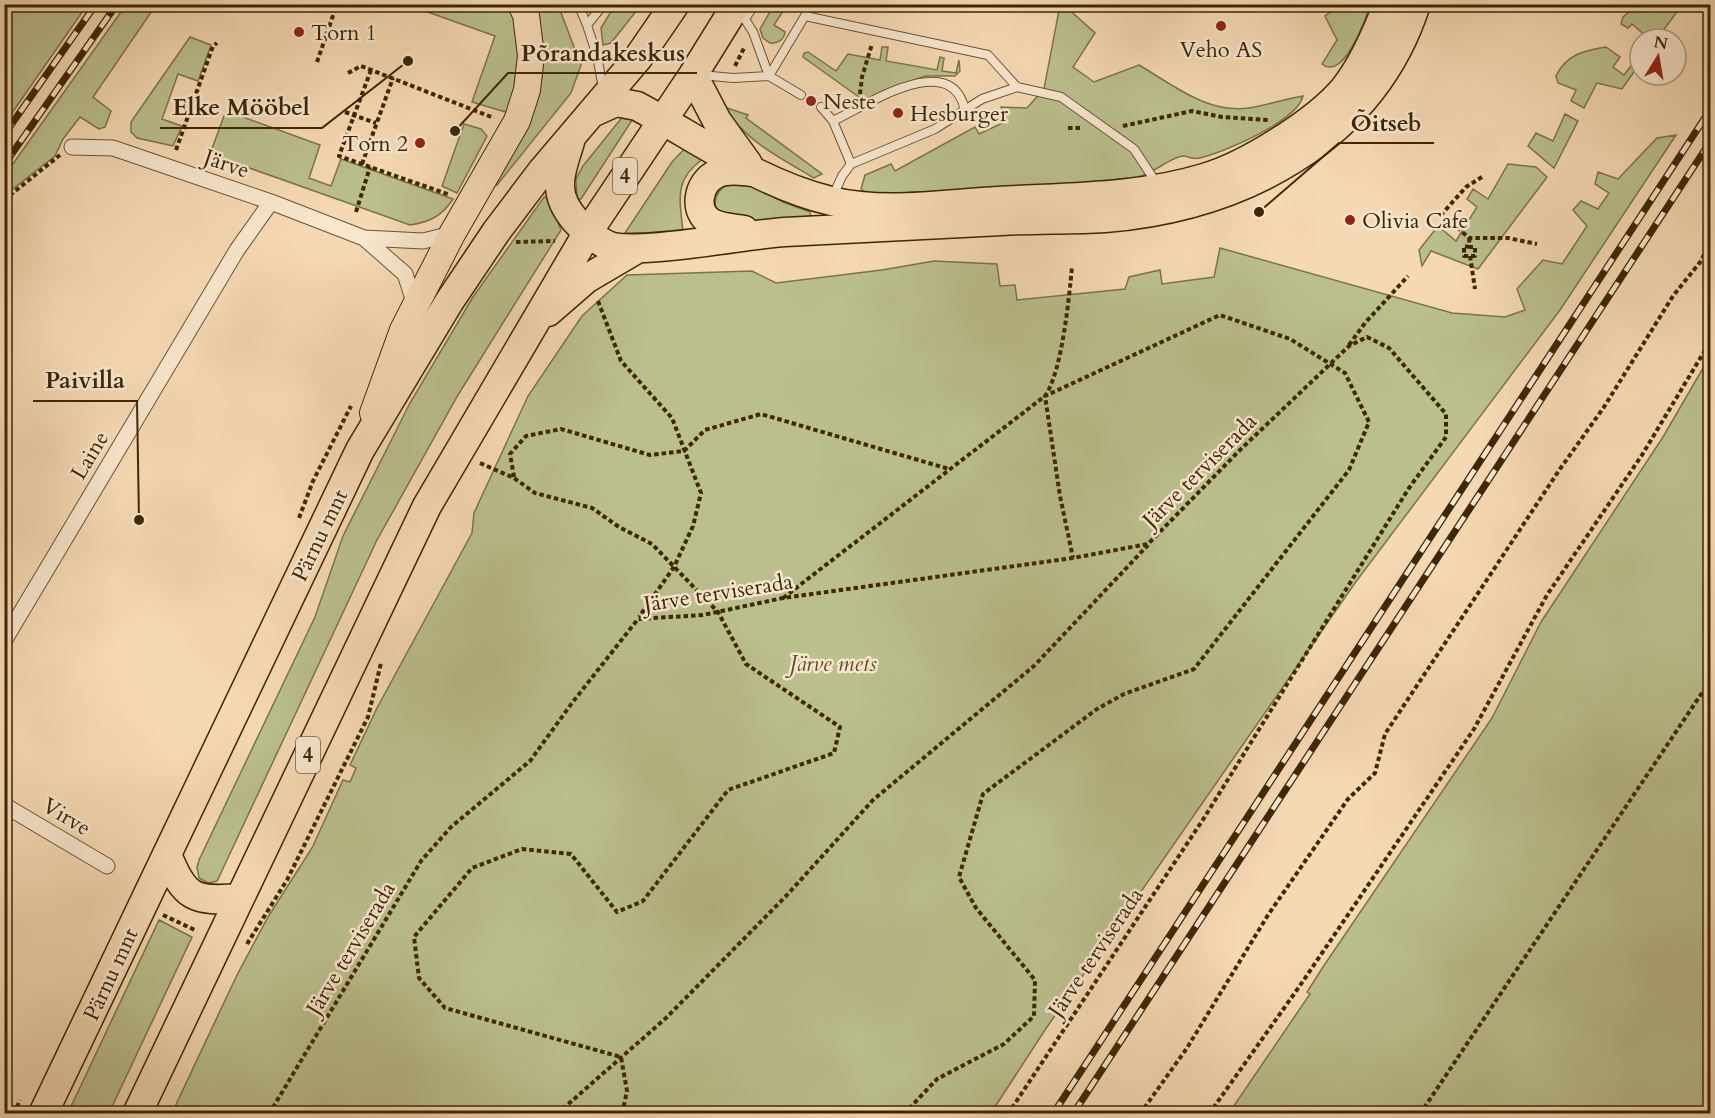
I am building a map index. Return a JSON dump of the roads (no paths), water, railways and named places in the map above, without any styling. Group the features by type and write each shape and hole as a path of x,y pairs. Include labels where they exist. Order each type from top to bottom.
{"highway":[{"name":"Pärnu mnt","path":"44,1113 360,450 479,258 542,171 599,106 675,4"},
{"path":"599,106 616,102 637,106 755,172 797,191 830,201 862,207 1054,198 1160,188 1205,178 1257,156 1308,120 1344,89 1368,50 1388,4"},
{"path":"573,134 562,168 560,188 566,208 588,232 609,246 637,249 762,233 1105,218 1172,208 1251,183 1305,152 1343,122 1370,95 1394,58 1416,4"},
{"name":"4","path":"137,1113 428,506 529,328 588,232 662,119 739,10"},
{"path":"693,75 717,121 755,172"},
{"path":"755,172 731,170 717,172 703,187 700,204 702,213 714,225 762,233"},
{"path":"529,328 586,279 637,249"},
{"path":"167,854 177,881 194,896 214,900 240,898"}],"main road":[{"path":"360,450 403,330 452,234 517,121 527,90 531,56 526,15 520,4"}],"street":[{"name":"Järve","path":"72,147 113,148 271,202 364,238 423,241 452,234"},
{"name":"Laine","path":"4,641 237,250 271,202"},
{"name":"Järve","path":"364,238 405,274 415,305"},
{"name":"Virve","path":"4,805 108,866"}],"lane":[{"path":"578,4 597,56 599,106"},
{"path":"587,25 604,4"},
{"path":"755,4 739,10 757,41 769,76"},
{"path":"769,76 812,4"},
{"path":"805,16 988,55 1017,87"},
{"path":"693,75 733,78 769,76 801,95"},
{"path":"833,121 923,80 941,80 956,88 962,97 965,110"},
{"path":"830,201 842,176 851,164 935,129 982,99 1017,87 1061,97 1134,149 1160,188"},
{"path":"821,107 833,121 851,164"}],"railway":[{"path":"4,135 96,4"},
{"path":"4,165 117,4"},
{"path":"1053,1114 1710,110"},
{"path":"1073,1114 1710,142"}],"place":[{"name":"Veho AS","path":"1221,26"},
{"name":"Torn 1","path":"299,32"},
{"name":"Elke Mööbel","path":"408,61"},
{"name":"Neste","path":"811,101"},
{"name":"Hesburger","path":"898,113"},
{"name":"Põrandakeskus","path":"455,131"},
{"name":"Torn 2","path":"420,143"},
{"name":"Õitseb","path":"1259,212"},
{"name":"Olivia Cafe","path":"1350,220"},
{"name":"Paivilla","path":"139,520"}],"park label":[{"name":"Järve mets","path":"833,663"}]}
